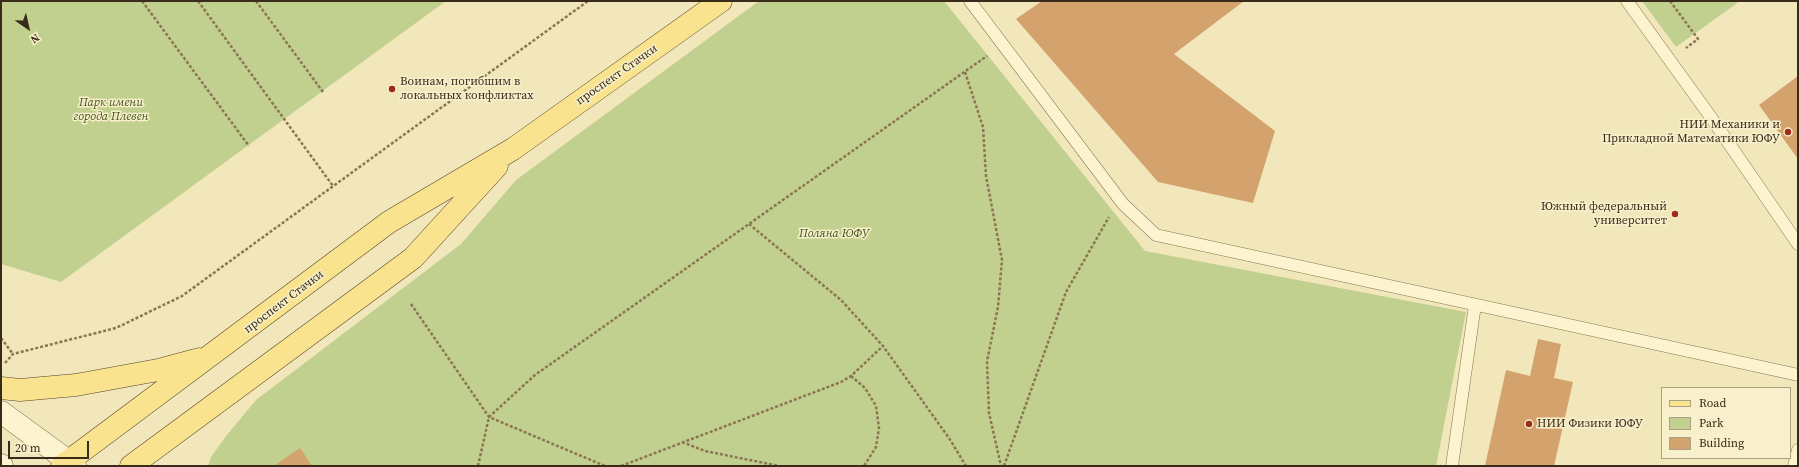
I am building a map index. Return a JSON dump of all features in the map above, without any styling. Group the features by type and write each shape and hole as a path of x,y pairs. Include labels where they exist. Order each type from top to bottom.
{"main road":[{"name":"проспект Стачки","path":"69,464 389,222 513,149 721,1"},
{"name":"проспект Стачки","path":"131,466 414,258 513,149"},
{"path":"1,388 20,390 76,385 158,370 212,356"},
{"path":"1,412 69,464"}],"lane":[{"path":"970,1 1004,44 1123,204 1156,236 1798,376"},
{"path":"1627,1 1710,116 1798,244"},
{"path":"1452,466 1475,305"},
{"path":"1794,466 1798,450"}],"path":[{"path":"142,1 249,146"},
{"path":"198,1 333,186"},
{"path":"256,1 323,92"},
{"path":"1,368 13,354 116,328 182,296 588,1"},
{"path":"1669,59 1698,39 1670,1"},
{"path":"478,466 489,417 534,375 1004,44"},
{"path":"965,72 983,127 986,176 1002,260 998,307 987,361 989,413 1002,466"},
{"path":"1002,466 1066,292 1110,216 1123,204"},
{"path":"749,224 841,300 883,346 945,432 966,466"},
{"path":"411,304 489,417 605,466"},
{"path":"1,338 13,354"},
{"path":"621,466 841,382 851,376 883,346"},
{"path":"851,376 865,388 876,406 880,428 876,447 864,466"},
{"path":"682,442 705,451 780,466"}],"green space":[{"name":"Парк имени города Плевен","path":"1,1 446,1 61,282 1,264"},
{"name":"Поляна ЮФУ","path":"759,1 944,1 1145,251 1466,312 1436,466 208,466 211,457 226,436 256,400 461,244 516,180"},
{"path":"1642,1 1740,1 1676,47"}],"building":[{"path":"1042,1 1244,1 1174,54 1275,131 1253,203 1158,182 1016,19"},
{"name":"НИИ Механики и Прикладной Математики ЮФУ","path":"1798,76 1798,159 1759,105"},
{"name":"НИИ Физики ЮФУ","path":"1538,339 1561,344 1554,378 1573,382 1554,466 1485,466 1506,370 1530,376"},
{"path":"300,448 312,466 274,466"}],"place":[{"name":"Воинам, погибшим в локальных конфликтах","path":"392,89"},
{"name":"НИИ Механики и Прикладной Математики ЮФУ","path":"1788,132"},
{"name":"Южный федеральный университет","path":"1675,214"},
{"name":"НИИ Физики ЮФУ","path":"1529,424"}]}
